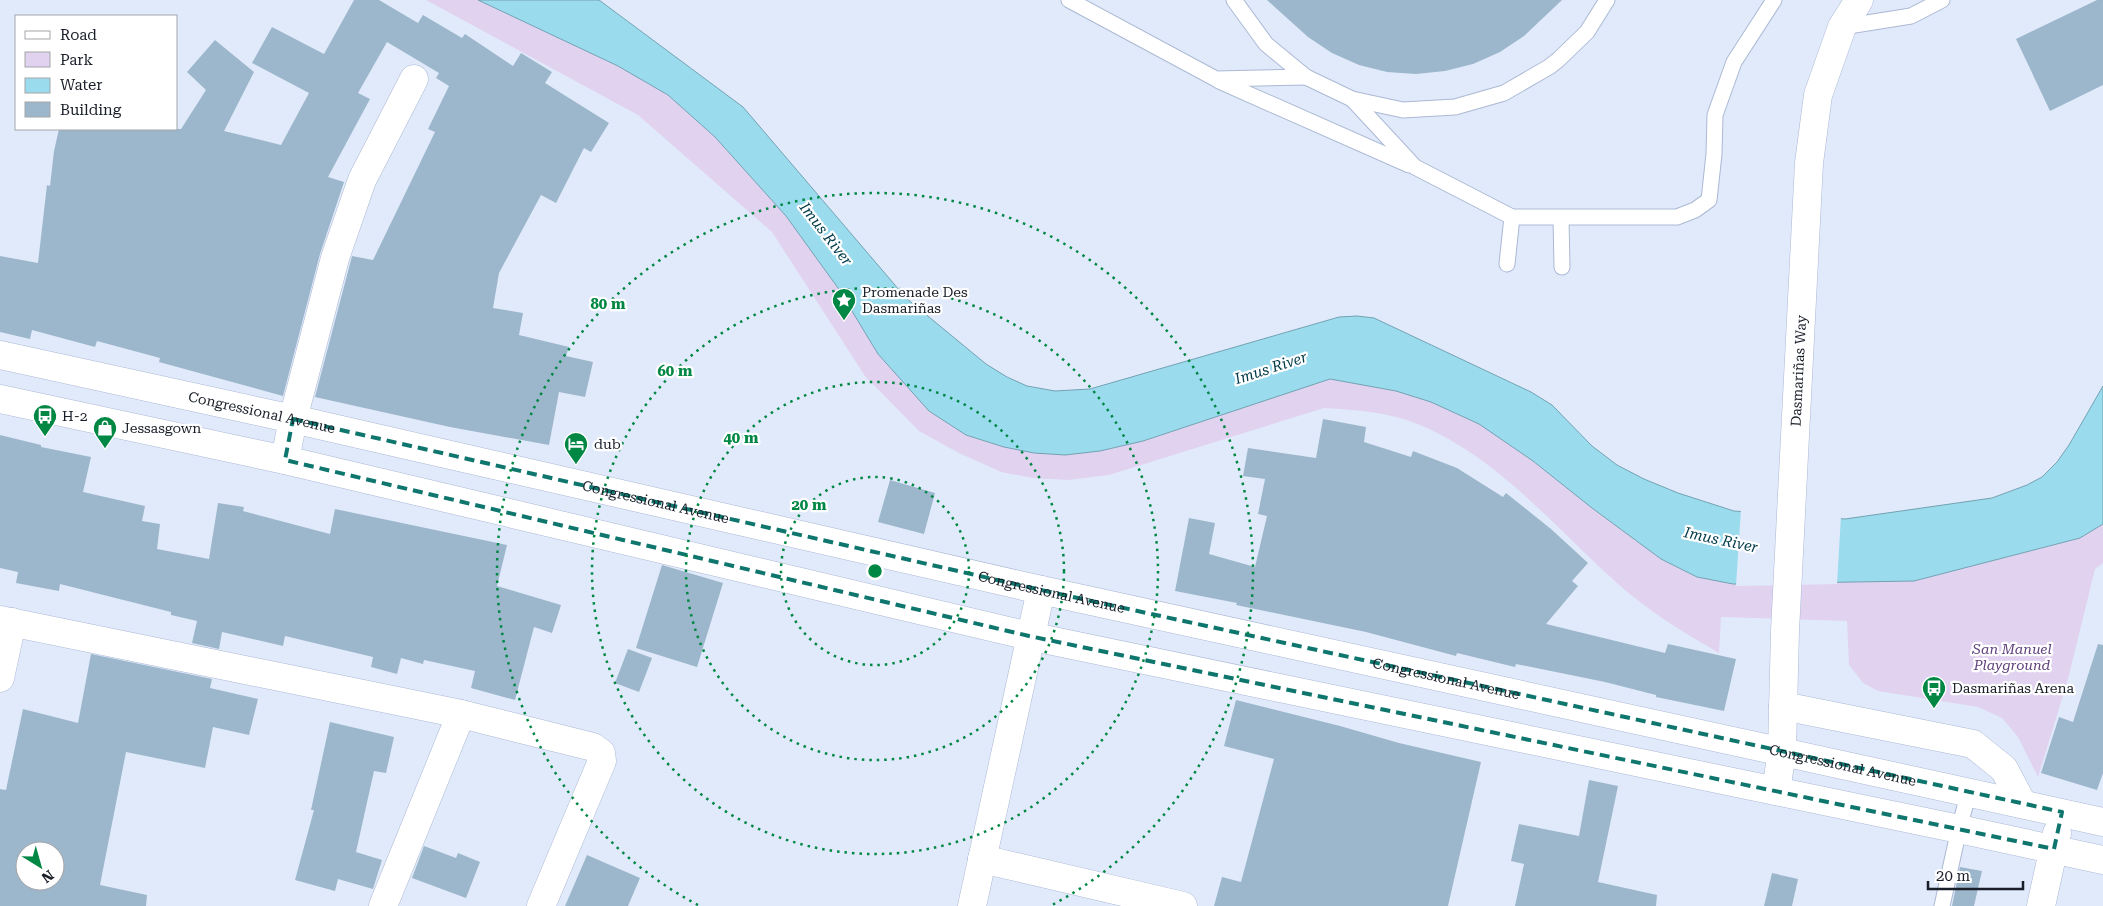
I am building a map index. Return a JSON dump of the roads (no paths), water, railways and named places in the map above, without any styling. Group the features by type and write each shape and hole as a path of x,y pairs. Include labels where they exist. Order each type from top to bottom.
{"main road":[{"name":"Dasmariñas Way","path":"1776,791 1782,751 1786,631 1809,163 1818,95 1842,27 1859,0"},
{"path":"285,460 293,419 335,258 362,180 414,79"},
{"name":"Congressional Avenue","path":"0,355 293,419 1041,590 1970,791 2103,822"},
{"path":"0,399 285,460 1029,636 2103,859"},
{"path":"972,906 1029,636 1041,590"},
{"path":"0,678 6,621 461,714 593,747 601,753 602,762 541,906"},
{"path":"1783,706 1973,744 2004,769 2022,803"},
{"path":"383,906 461,714"},
{"path":"2041,906 2062,812"},
{"path":"982,858 1183,906"}],"lane":[{"path":"1069,0 1216,80 1415,168 1512,217 1561,218 1677,217 1695,210 1709,200 1714,154 1715,115 1734,62 1774,0"},
{"path":"1234,0 1266,44 1306,77 1352,98 1403,110 1455,107 1504,93 1554,64 1587,32 1607,0"},
{"path":"1842,27 1911,16 1942,0"},
{"path":"1216,80 1306,77"},
{"path":"1352,98 1415,168"},
{"path":"1508,264 1512,217"},
{"path":"1561,218 1562,267"},
{"path":"1942,906 1959,829 1970,791"}],"water":[{"name":"Imus River","path":"478,0 599,0 743,107 906,298 986,364 1007,377 1027,386 1055,391 1090,389 1339,317 1357,316 1374,318 1531,392 1552,405 1592,446 1617,465 1644,479 1678,493 1734,511 1845,519 1992,498 2027,485 2042,477 2057,462 2103,386 2103,524 2080,538 1914,581 1733,584 1697,577 1661,559 1533,461 1479,424 1431,402 1396,391 1330,379 1143,441 1100,451 1065,455 1034,453 1004,447 966,435 929,411 878,354 838,288 786,216 715,137 668,95 618,66"}],"place":[{"name":"Promenade Des Dasmariñas","path":"844,321"},
{"name":"H-2","path":"45,437"},
{"name":"Jessasgown","path":"105,449"},
{"name":"dub","path":"576,465"},
{"name":"Dasmariñas Arena","path":"1934,709"}],"park label":[{"name":"San Manuel Playground","path":"2012,658"}]}
